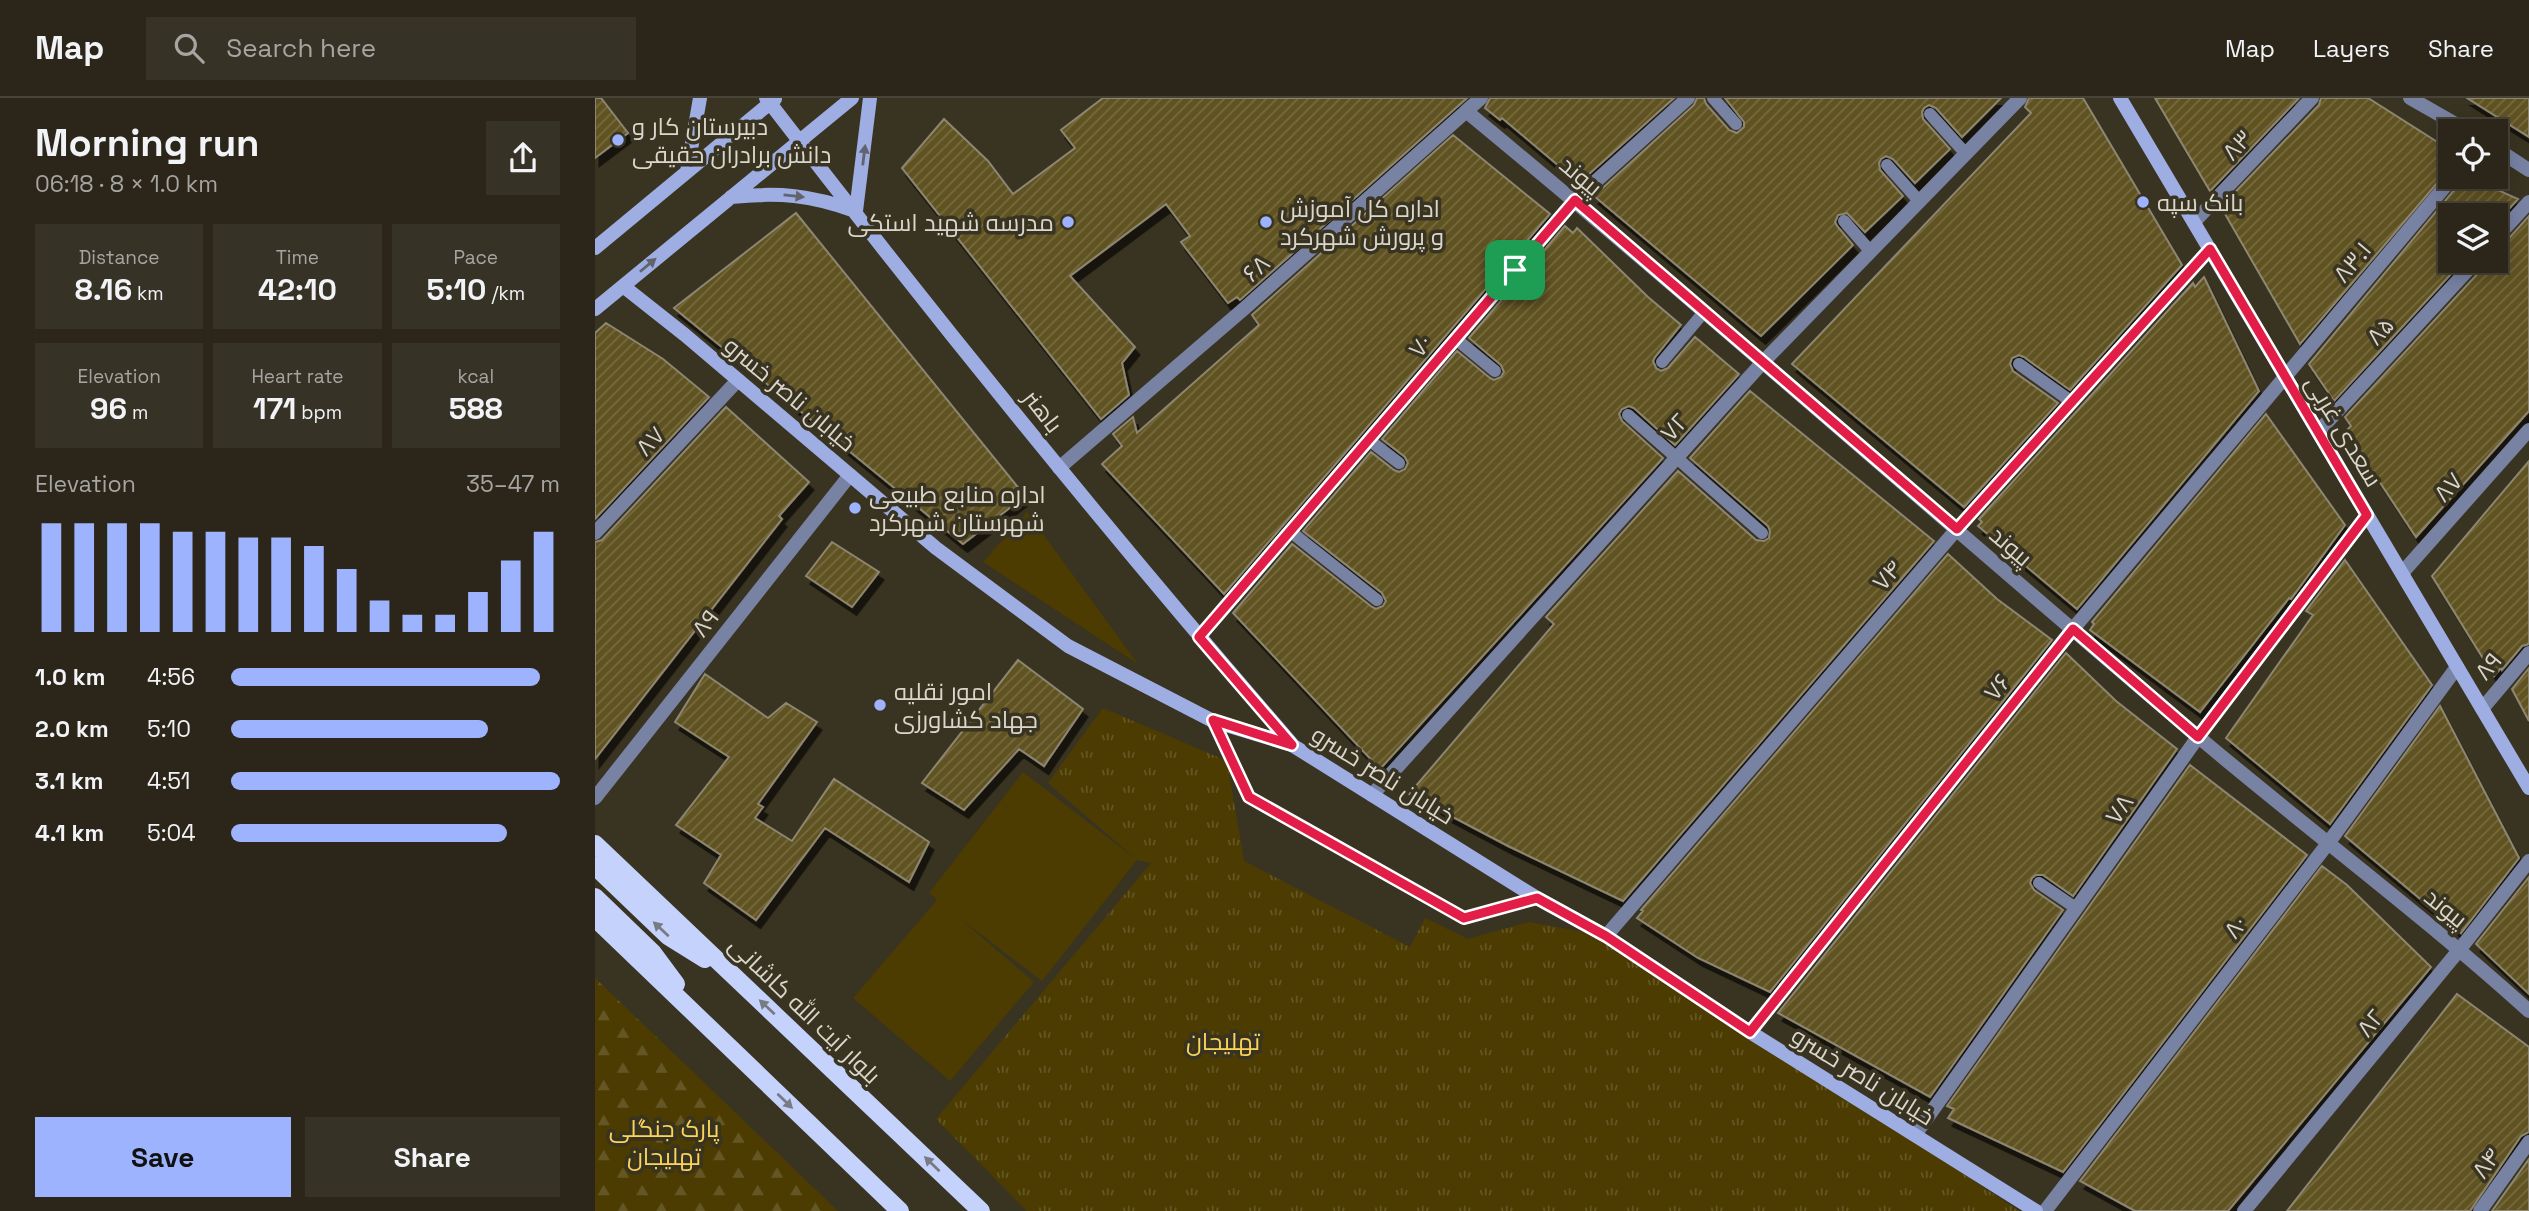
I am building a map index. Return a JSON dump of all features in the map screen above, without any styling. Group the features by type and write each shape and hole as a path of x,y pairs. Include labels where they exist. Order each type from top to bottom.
{"main road":[{"path":"687,172 700,98"},
{"path":"595,309 852,98"},
{"path":"730,198 766,194 795,195 823,200 856,211 870,98"},
{"name":"سعدی غربی","path":"2120,98 2529,788"},
{"path":"595,248 770,100"},
{"name":"باهنر","path":"770,100 1059,468 1292,745"},
{"name":"خیابان ناصر خسرو","path":"623,286 936,548 1068,646 1213,720 1292,745 1537,898 1606,936 1750,1032 2036,1211"},
{"name":"بلوار آیت الله کاشانی","path":"595,844 981,1211"},
{"path":"595,866 668,936 738,980"},
{"path":"595,897 653,953 702,1021"},
{"path":"595,918 900,1211"}],"street":[{"name":"۶۸","path":"1059,468 1246,307 1481,98"},
{"name":"۷۰","path":"1199,637 1575,200 1688,98"},
{"name":"۷۲","path":"1372,795 1763,362 2020,98"},
{"name":"۸۳","path":"2194,222 2312,98"},
{"path":"2410,98 2447,119"},
{"name":"پیوند","path":"1467,111 1575,200 2198,737 2461,949 2529,1012"},
{"path":"2508,156 2529,170"},
{"name":"۸۳.۱","path":"2285,376 2443,189"},
{"path":"2508,225 2529,202"},
{"name":"۷۴","path":"1606,936 1957,529 2210,249"},
{"name":"۸۵","path":"2318,432 2465,273"},
{"name":"۷۶","path":"1750,1032 2073,629 2285,376"},
{"name":"۸۷","path":"595,533 738,380"},
{"name":"۸۷","path":"2402,573 2529,430"},
{"name":"۸۹","path":"595,798 850,475"},
{"name":"۷۸","path":"1915,1135 2198,737 2367,515"},
{"name":"۸۹","path":"2482,709 2529,653"},
{"name":"۸۰","path":"2045,1211 2329,842 2457,667"},
{"name":"۸۲","path":"2244,1211 2461,949 2529,861"},
{"name":"۸۴","path":"2480,1211 2529,1142"}],"lane":[{"path":"1713,98 1736,124"},
{"path":"1930,114 1966,154"},
{"path":"1887,165 1920,202"},
{"path":"1844,221 1871,252"},
{"path":"1662,362 1704,312"},
{"path":"1456,339 1495,371"},
{"path":"2019,364 2072,402"},
{"path":"1628,415 1762,533"},
{"path":"1369,440 1399,463"},
{"path":"1291,532 1377,600"},
{"path":"1213,720 1249,797 1464,918 1537,898"},
{"path":"2039,883 2076,908"}],"green space":[{"path":"1027,512 1138,664 983,562"},
{"name":"تهلیجان","path":"1103,708 1227,761 1244,861 1410,947 1425,918 1468,939 1529,922 1606,936 2019,1211 1027,1211 936,1119 1151,863 1137,860 1048,783"},
{"path":"1023,772 1137,860 1042,981 958,917 1034,982 950,1081 853,998 937,900 929,893"},
{"name":"پارک جنگلی تهلیجان","path":"595,978 838,1211 595,1211"}],"building":[{"path":"595,98 601,98 628,133 595,158"},
{"path":"1103,98 1467,98 1240,300 1237,297 1228,303 1181,242 1190,236 1166,204 1070,276 1135,347 1122,363 1129,395 1101,419 902,168 944,119 988,161 1013,194 1075,148 1061,130"},
{"path":"1490,98 1674,98 1579,183 1502,118 1500,120 1485,108"},
{"path":"1697,98 1704,98 1706,104 1729,130 1737,133 1744,127 1744,122 1725,98 2001,98 1962,137 1936,108 1929,105 1924,108 1923,119 1950,149 1915,183 1893,159 1886,156 1881,159 1880,170 1903,196 1865,232 1847,213 1838,215 1835,222 1837,226 1853,245 1761,336 1594,196 1694,105"},
{"path":"2029,98 2083,98 2182,265 2070,390 2024,357 2019,355 2012,358 2010,364 2013,371 2058,403 1964,507 1792,364 2031,113 2025,107"},
{"path":"2155,98 2299,98 2210,191"},
{"path":"2321,98 2368,98 2438,142 2438,182 2300,344 2221,207 2319,105"},
{"path":"2467,98 2529,98 2529,137 2508,124 2508,119 2500,119"},
{"path":"1453,135 1550,214 1224,594 1102,464 1122,446 1113,434 1133,417 1137,433 1259,325 1252,315"},
{"path":"2455,189 2496,189 2518,199 2508,210 2508,203 2443,203"},
{"path":"2438,209 2438,273 2452,273 2334,401 2309,364"},
{"path":"796,213 1025,496 963,544 674,308"},
{"path":"2529,216 2529,411 2416,537 2346,431 2351,426 2345,417 2478,273 2508,273 2508,239"},
{"path":"1565,226 1573,233 1577,228 1681,325 1655,357 1653,361 1656,368 1661,371 1668,368 1695,337 1739,374 1675,445 1634,408 1629,406 1622,409 1619,414 1622,421 1663,458 1380,769 1233,613 1292,544 1372,607 1376,609 1383,606 1386,601 1382,593 1303,531 1371,452 1394,470 1399,472 1405,469 1408,463 1405,457 1382,439 1457,351 1490,378 1494,380 1501,377 1504,372 1501,365 1469,338"},
{"path":"2204,277 2259,391 2077,609 1978,526 1982,522 1979,519 2193,283 2195,287"},
{"path":"606,323 663,359 709,397 595,519 595,333"},
{"path":"1750,391 1934,541 1623,901 1508,846 1409,794 1554,624 1546,617 1678,471 1756,540 1764,541 1769,538 1768,526 1690,458"},
{"path":"726,407 809,482 779,516 782,519 595,759 595,542 602,540"},
{"path":"2266,414 2345,525 2291,599 2289,598 2200,712 2090,630 2094,624 2092,622"},
{"path":"2529,461 2529,644 2522,646 2494,676 2432,576"},
{"path":"832,542 879,572 852,607 806,576"},
{"path":"1948,554 1997,599 2052,640 1770,992 1698,958 1637,918 1643,911 1641,910"},
{"path":"2345,560 2432,685 2330,824 2226,738 2313,615 2306,611"},
{"path":"2066,653 2116,701 2177,749 2073,896 2043,875 2032,878 2030,883 2034,890 2063,910 1930,1097 1778,1013"},
{"path":"1018,660 1083,709 1044,766 1019,749 964,810 922,783"},
{"path":"2529,668 2529,721 2512,689"},
{"path":"705,674 768,718 786,703 817,722 758,804 763,807 755,818 792,841 834,779 929,842 909,882 825,828 756,920 704,883 721,855 676,825 729,757 675,722"},
{"path":"2440,706 2519,858 2461,933 2345,836"},
{"path":"2190,765 2307,855 2063,1172 1948,1118 1954,1109 1947,1106"},
{"path":"2322,866 2347,885 2431,967 2228,1211 2135,1211 2080,1181"},
{"path":"2529,877 2529,994 2476,944"},
{"path":"2457,994 2529,1047 2529,1132 2521,1136 2470,1211 2287,1211"},
{"path":"2529,1159 2529,1211 2492,1211"}],"place":[{"name":"دبیرستان کار و دانش برادران حقیقی","path":"618,140"},
{"name":"بانک سپه","path":"2143,202"},
{"name":"مدرسه شهید استکی","path":"1068,222"},
{"name":"اداره کل آموزش و پرورش شهرکرد","path":"1266,222"},
{"name":"اداره منابع طبیعی شهرستان شهرکرد","path":"855,508"},
{"name":"امور نقلیه جهاد کشاورزی","path":"880,705"}],"route":[{"path":"1575,200 1957,529 2210,249 2367,515 2198,737 2073,629 1750,1032 1606,936 1537,898 1464,918 1249,797 1213,720 1292,745 1199,637 1515,270 1575,200"}]}
